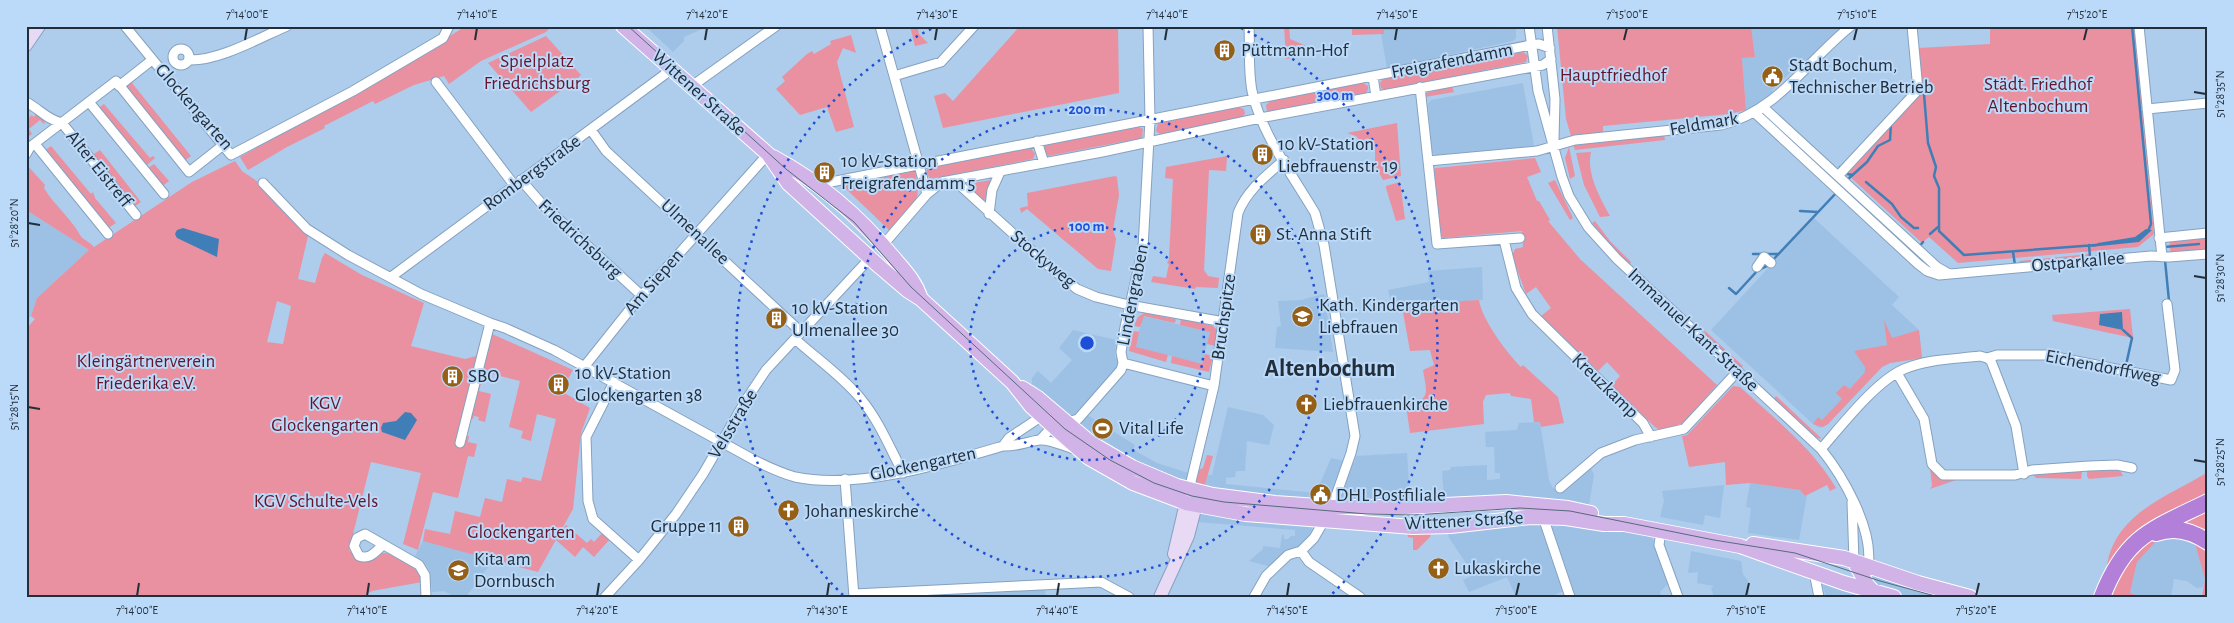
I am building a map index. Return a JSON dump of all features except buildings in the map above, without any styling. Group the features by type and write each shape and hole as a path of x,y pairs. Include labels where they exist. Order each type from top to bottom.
{"highway":[{"path":"2102,597 2122,557 2135,541 2157,526 2208,502"},
{"path":"2108,597 2130,555 2143,541 2154,534 2172,529 2195,534 2208,542"}],"main road":[{"name":"Wittener Straße","path":"627,28 768,154 848,208 916,284 921,299"},
{"name":"Wittener Straße","path":"768,154 788,183 870,258 907,290 921,299 1012,382 1042,416 1132,467 1191,495 1234,513 1427,527 1542,511"},
{"path":"812,204 818,187"},
{"path":"870,258 883,245"},
{"name":"Wittener Straße","path":"1012,382 1038,398 1080,450 1101,466 1133,483 1191,495 1256,502 1332,507 1405,507 1499,502 1542,511 1605,516 1624,524 1740,546 1850,578 1865,570 1970,597"},
{"path":"1325,520 1332,507"},
{"name":"Wittener Straße","path":"1740,546 1749,544 1803,551 1854,561"},
{"name":"Wittener Straße","path":"1803,551 1814,567 1874,592 1894,597"},
{"name":"Wittener Straße","path":"1814,567 1824,560 1846,564 1854,561"},
{"path":"1854,561 1865,570 1874,592"}],"street":[{"path":"26,45 39,26"},
{"name":"Glockengarten","path":"124,26 222,146 228,152 234,154 353,91 443,38 449,26"},
{"path":"189,60 199,60 213,56 286,26"},
{"path":"692,86 776,26"},
{"path":"880,26 927,194"},
{"path":"894,76 941,62 974,26"},
{"path":"1148,26 1150,120 1148,142"},
{"path":"1249,26 1251,81 1260,118 1315,213 1321,228 1354,426 1354,444 1332,507"},
{"name":"Immanuel-Kant-Straße","path":"1529,26 1534,67 1544,118 1569,196 1600,242 1821,449 1840,474 1861,516 1868,556 1865,570"},
{"name":"Immanuel-Kant-Straße","path":"1547,26 1552,60 1554,146"},
{"name":"Feldmark","path":"1554,146 1575,140 1675,135 1736,122 1763,107 1851,26"},
{"path":"1838,176 1918,90 1912,26"},
{"path":"2138,26 2162,257"},
{"path":"1531,45 1539,44 1550,48"},
{"name":"Freigrafendamm","path":"818,187 826,183 1531,45"},
{"name":"Alter Eistreff","path":"26,154 30,147 116,81 119,86 152,60"},
{"path":"1534,67 1552,60"},
{"name":"Freigrafendamm","path":"883,245 927,194 942,182 1000,172 1260,118 1534,67"},
{"name":"Rombergstraße","path":"390,277 591,130 671,68"},
{"name":"Freigrafendamm","path":"1373,77 1376,96"},
{"name":"Friedrichsburg","path":"436,82 518,183 642,295"},
{"path":"119,86 189,172 222,146"},
{"path":"1420,87 1437,244 1520,238"},
{"name":"Alter Eistreff","path":"26,102 50,120 62,123 136,215"},
{"name":"Alter Eistreff","path":"89,102 164,194"},
{"path":"2146,109 2208,103"},
{"path":"1763,107 1937,267 1949,274"},
{"name":"Ostparkallee","path":"1755,113 1926,271 1936,275 2151,256 2208,254"},
{"name":"Ulmenallee","path":"591,130 606,151 801,332"},
{"path":"1038,141 1044,163"},
{"name":"Lindengraben","path":"1059,424 1078,419 1120,370 1123,363 1121,352 1129,305 1143,248 1148,142"},
{"name":"Alter Eistreff","path":"36,144 108,234"},
{"path":"1428,161 1537,151 1554,146"},
{"name":"Am Siepen","path":"584,366 642,295 768,154"},
{"name":"Bruchspitze","path":"1191,495 1214,386 1237,221 1242,204 1253,188 1284,160"},
{"path":"989,214 992,190 1000,172"},
{"name":"Stockyweg","path":"954,180 989,214 1067,282 1087,294 1129,305 1224,322"},
{"name":"Glockengarten","path":"263,183 307,229 348,256 421,294 490,324 513,331 584,366 756,461 786,474 820,480 903,473 1003,446 1014,447 1040,440 1057,442 1080,450"},
{"path":"2159,238 2208,233"},
{"name":"Kreuzkamp","path":"1504,240 1512,276 1526,305 1545,328 1643,423 1651,437 1686,427 1738,371"},
{"name":"Velsstraße","path":"605,597 639,560 676,514 704,474 721,442 766,370 870,258"},
{"path":"1757,267 1768,260"},
{"name":"Eichendorffweg","path":"1821,449 1882,383 1906,368 1980,356 1987,358 1997,355 2046,355 2171,380 2175,370 2167,304"},
{"path":"460,443 490,324"},
{"path":"795,339 842,380 860,399 874,417 903,473"},
{"path":"1987,358 1994,366 2016,426 2024,474"},
{"path":"1123,363 1214,386"},
{"path":"1897,373 1924,419 1932,464 1942,475 2024,474 2032,470 2089,466 2117,465 2132,468"},
{"path":"614,382 584,444 588,501 593,519 639,560"},
{"name":"Glockengarten","path":"1003,446 1009,438 1042,416"},
{"path":"1040,440 1059,424"},
{"path":"1560,488 1601,453 1635,440 1651,437"},
{"path":"845,479 854,595 1101,582 1128,597"},
{"path":"1160,597 1168,581 1191,495"},
{"name":"Immanuel-Kant-Straße","path":"1852,501 1854,561"},
{"path":"1542,511 1570,597"},
{"path":"1254,597 1266,576 1288,555 1302,551 1314,538 1325,520"},
{"path":"1661,531 1659,545 1678,597"},
{"path":"383,545 415,562 422,569 426,580 426,597"},
{"path":"1302,551 1309,562 1360,597"},
{"path":"1814,567 1819,597"}],"shaded area":[{"path":"645,26 707,27 684,37 684,41 673,52"},
{"path":"1751,26 1845,26 1798,69 1796,67 1772,90 1773,92 1750,111 1746,110 1742,58 1755,56"},
{"path":"1516,29 1516,38 1513,41 1387,68 1381,34 1384,34 1384,30"},
{"path":"1523,83 1534,146 1436,155 1432,152 1428,104 1431,100"},
{"path":"26,210 89,250 37,298 31,316 26,320"},
{"path":"1814,218 1899,297 1892,305 1919,330 1922,358 1890,363 1882,367 1828,424 1820,428 1813,424 1711,330"},
{"path":"183,228 219,239 217,257 177,238 175,234 177,230"},
{"path":"2146,229 2152,230 2139,242 2090,247 2098,243 2135,237"},
{"path":"1482,267 1483,300 1430,303 1394,313 1388,290 1429,282 1428,271"},
{"name":"Kath. Kindergarten Liebfrauen","path":"1324,294 1333,352 1275,348 1277,327 1281,326 1278,301 1301,300"},
{"path":"2122,312 2123,330 2099,325 2100,314"},
{"path":"1143,316 1210,332 1202,364 1135,347"},
{"path":"1073,330 1116,340 1115,356 1119,363 1118,368 1081,411 1135,445 1133,449 1139,453 1157,463 1195,475 1205,485 1208,475 1212,475 1228,407 1263,415 1274,425 1269,445 1247,441 1245,471 1236,471 1235,477 1226,478 1226,484 1316,493 1331,458 1354,463 1356,456 1407,453 1410,500 1444,498 1442,471 1450,470 1451,467 1487,465 1487,480 1500,479 1500,473 1495,473 1494,447 1486,447 1485,432 1517,430 1519,423 1540,422 1549,480 1553,488 1562,491 1590,466 1594,475 1589,505 1290,500 1184,484 1108,449 1038,393 1038,388 1032,384 1032,378 1038,371 1051,383 1072,360 1059,348"},
{"path":"405,412 411,413 417,420 405,440 382,432 383,423 396,421"},
{"path":"1750,483 1800,490 1805,496 1807,495 1799,540 1748,533 1751,508 1746,507"},
{"path":"1724,485 1720,518 1705,515 1703,525 1660,517 1664,501 1662,491"},
{"path":"1208,512 1312,524 1313,527 1307,541 1271,567 1249,561 1263,549 1263,546 1280,548 1282,535 1284,535 1284,539 1288,539 1291,536 1295,536 1295,530 1197,522 1202,514"},
{"path":"1540,521 1590,525 1652,537 1669,583 1660,592 1661,595 1657,597 1567,597 1564,591 1549,597 1516,597 1507,577 1469,592 1463,580 1474,575 1449,538 1447,529"},
{"path":"2179,535 2194,540 2205,579 2203,587 2197,588 2187,581 2174,579 2171,597 2142,597 2130,593 2137,562 2147,548 2157,540"},
{"name":"Kita am Dornbusch","path":"423,541 475,553 486,558 483,565 488,567 466,597 455,597 444,591 432,592 430,572 425,564 415,556"},
{"path":"1691,551 1741,561 1743,574 1748,581 1750,597 1714,597 1711,588 1714,586 1697,583 1698,572 1688,573"},
{"path":"1872,572 1956,597 1909,597 1874,588 1870,574"},
{"path":"1821,580 1868,597 1826,597"},
{"path":"1045,589 1046,597 953,597 953,593"}],"green space":[{"path":"466,26 552,26 546,32 481,61 449,84 444,76 414,85 375,104 373,101 324,126 325,128 287,147 248,170 240,157 388,74"},
{"path":"910,26 917,26 919,34 928,43 915,46"},
{"path":"1020,26 1118,26 1119,93 943,128 934,96 945,93 953,101"},
{"path":"1284,26 1289,26 1290,39 1311,48 1313,54 1286,59"},
{"path":"1352,26 1515,26 1516,29 1384,30 1384,34 1352,35"},
{"name":"Hauptfriedhof","path":"1557,26 1751,26 1755,57 1742,58 1746,110 1729,114 1603,126 1603,132 1571,136 1566,119"},
{"name":"Städt. Friedhof Altenbochum","path":"1990,26 2134,26 2154,234 2138,247 1958,263 1929,237 1922,243 1847,174 1922,92 1919,48 1990,44"},
{"path":"851,35 856,53 843,48 837,62 854,127 836,132 827,107 800,115 776,89 785,81 782,77 807,54 812,51 814,54 831,44 830,41"},
{"name":"Spielplatz Friedrichsburg","path":"546,36 581,75 567,89 566,87 531,112 488,63"},
{"path":"1523,52 1528,56 1526,62 1385,90 1381,88 1380,83 1383,79"},
{"path":"133,78 132,83 191,156 183,162 124,88"},
{"path":"1363,83 1368,86 1365,94 1273,113 1267,111 1266,105 1272,100"},
{"path":"1452,86 1454,92 1425,97 1426,93"},
{"path":"104,104 150,158 153,156 155,158 146,166 97,109"},
{"path":"1237,107 1244,109 1245,114 1239,120 1160,134 1156,131 1158,123"},
{"path":"37,112 45,123 40,120 29,129 32,134 28,137 31,143 26,141 26,123 31,115 34,117"},
{"path":"1397,123 1401,176 1383,180 1375,165 1375,148 1368,138 1361,142 1356,136 1347,133"},
{"path":"1139,127 1143,129 1142,138 1048,156 1044,153 1045,145"},
{"path":"1664,135 1665,140 1575,150 1573,144"},
{"path":"51,146 91,194 93,192 95,198 116,223 108,228 61,172 63,169 59,169 44,151"},
{"path":"1569,147 1575,176 1570,179 1565,158"},
{"path":"1031,148 1035,154 1033,159 930,179 926,172 928,168"},
{"path":"100,150 141,202 134,207 91,156"},
{"path":"1591,152 1590,168 1592,177 1610,216 1600,217 1584,185 1576,153"},
{"path":"1227,156 1226,171 1209,170 1204,270 1208,276 1219,278 1218,288 1196,287 1195,289 1151,282 1153,276 1166,278 1169,264 1167,263 1169,259 1173,179 1165,178 1166,167"},
{"path":"1535,158 1541,172 1527,177 1537,201 1539,201 1550,220 1548,221 1580,259 1717,385 1682,424 1660,430 1655,427 1612,385 1620,376 1607,362 1598,371 1541,316 1551,308 1536,287 1526,294 1512,256 1515,249 1523,247 1522,231 1443,238 1441,235 1434,169"},
{"path":"235,161 242,171 261,184 308,236 298,279 315,283 325,253 362,275 424,303 411,346 465,359 476,356 483,330 573,370 561,391 590,408 581,433 573,509 538,572 423,541 425,529 450,534 455,511 480,517 485,498 502,502 507,479 521,482 523,477 541,481 556,419 537,414 531,441 521,438 523,431 509,427 520,381 484,372 479,391 491,394 485,422 478,420 479,417 474,416 473,419 470,418 466,436 469,436 468,442 477,444 474,457 468,456 458,498 433,492 418,550 403,544 421,473 371,462 349,550 356,558 381,553 403,558 418,571 422,582 372,591 362,597 26,597 26,329 35,319 31,316 37,298 89,250 26,210 26,164 45,185 44,188 48,194 81,237 94,247 192,182","holes":["277,301 291,306 283,344 267,342"]},
{"path":"154,164 169,181 161,187 148,168"},
{"path":"915,171 918,192 915,204 891,230 842,185"},
{"path":"1117,177 1119,195 1113,230 1116,239 1111,271 1098,269 1027,209 1021,213 1020,208 1028,206 1027,193"},
{"path":"991,180 987,198 983,201 966,187 967,184"},
{"path":"1555,180 1573,218 1570,220 1548,183"},
{"path":"1400,182 1405,219 1396,221 1386,186"},
{"path":"1595,221 1610,241 1631,262 1629,265 1592,223"},
{"path":"2208,236 2208,252 2171,255 2169,239"},
{"path":"2089,254 2090,258 2018,264 2020,261"},
{"path":"1479,300 1490,326 1509,353 1521,367 1523,365 1558,397 1564,423 1541,427 1540,422 1534,422 1531,399 1511,396 1510,393 1486,395 1483,402 1484,424 1410,433 1406,405 1420,401 1423,398 1426,384 1423,370 1434,365 1430,350 1410,351 1403,312 1430,303"},
{"path":"2130,309 2133,338 2053,321 2052,315"},
{"path":"1144,313 1175,319 1176,321 1174,323 1144,316 1140,327 1134,326 1138,317"},
{"path":"1181,319 1213,326 1217,330 1215,346 1207,344 1210,332 1180,325"},
{"path":"1884,320 1892,338 1919,330 1922,358 1890,363 1882,367 1828,424 1823,427 1813,424 1818,417 1822,420 1842,399 1836,393 1844,385 1850,389 1865,372 1865,367 1854,351 1887,345"},
{"path":"1704,330 1743,366 1741,368 1705,335"},
{"path":"1133,331 1139,332 1136,347 1168,355 1166,362 1129,351"},
{"path":"1205,354 1213,356 1209,372 1171,363 1172,356 1202,364"},
{"path":"1733,386 1740,387 1792,434 1827,473 1836,488 1830,491 1827,485 1805,496 1800,490 1750,483 1726,485 1725,462 1689,467 1682,436 1687,435"},
{"path":"1776,396 1822,439 1815,437 1774,399"},
{"path":"1207,455 1213,456 1205,485 1194,482 1196,471 1203,468"},
{"path":"1930,467 1938,477 1959,479 1930,489 1932,486"},
{"path":"2120,470 2123,476 2089,479 2087,476 2087,471"},
{"path":"2082,471 2081,479 2036,478 2032,474 2036,475"},
{"path":"2208,472 2208,492 2143,528 2112,566 2107,565 2112,547 2132,519 2160,499"},
{"path":"2208,506 2208,538 2171,526"},
{"path":"566,525 587,543 591,539 594,542 602,533 610,539 594,557 583,547 575,557 556,540"},
{"path":"2176,532 2195,538 2208,549 2208,597 2202,597 2205,579 2194,540 2179,535 2157,540 2137,562 2130,593 2142,597 2112,597 2122,573 2134,554 2151,540"},
{"path":"1407,533 1431,533 1430,537 1417,550 1413,550 1413,538 1408,537"}],"waterway":[{"path":"2132,26 2151,224 2148,231"},
{"path":"1919,91 1924,94 1928,143 1936,167 1934,176 1939,188 1939,231 1964,255 2096,245"},
{"path":"1847,180 1867,162 1878,146 1890,140 1891,123"},
{"path":"1840,167 1847,174 1853,175"},
{"path":"1866,182 1892,204 1901,217 1914,228 1918,228"},
{"path":"1772,261 1837,192"},
{"path":"1800,211 1818,212"},
{"path":"1930,234 1938,227"},
{"path":"1919,247 1923,242"},
{"path":"2164,247 2199,244"},
{"path":"2089,245 2091,269"},
{"path":"2013,252 2015,265"},
{"path":"1753,254 1778,254"},
{"path":"2165,260 2169,301"},
{"path":"1729,288 1736,294 1758,270 1769,265"},
{"path":"2122,368 2126,365 2132,338 2123,330"}],"tram line":[{"path":"628,26 786,169 854,222 911,287 1065,429 1110,460 1154,483 1192,496 1224,502 1367,514 1414,515 1520,508 1570,511 1714,540 1795,553 1880,581 1939,597"}],"place":[{"name":"Püttmann-Hof","path":"1225,50"},
{"name":"Stadt Bochum, Technischer Betrieb","path":"1773,76"},
{"name":"10 kV-Station Liebfrauenstr. 19","path":"1262,155"},
{"name":"10 kV-Station Freigrafendamm 5","path":"825,172"},
{"name":"St. Anna Stift","path":"1260,234"},
{"name":"Kath. Kindergarten Liebfrauen","path":"1303,316"},
{"name":"10 kV-Station Ulmenallee 30","path":"776,319"},
{"name":"SBO","path":"452,376"},
{"name":"10 kV-Station Glockengarten 38","path":"559,384"},
{"name":"Liebfrauenkirche","path":"1307,404"},
{"name":"Vital Life","path":"1103,428"},
{"name":"DHL Postfiliale","path":"1320,495"},
{"name":"Johanneskirche","path":"789,511"},
{"name":"Gruppe 11","path":"738,526"},
{"name":"Lukaskirche","path":"1438,568"},
{"name":"Kita am Dornbusch","path":"458,570"}],"district":[{"name":"Altenbochum","path":"1330,369"}],"park label":[{"name":"Kleingärtnerverein Friederika e.V.","path":"146,372"},
{"name":"KGV Glockengarten","path":"325,414"},
{"name":"KGV Schulte-Vels","path":"316,501"}]}
